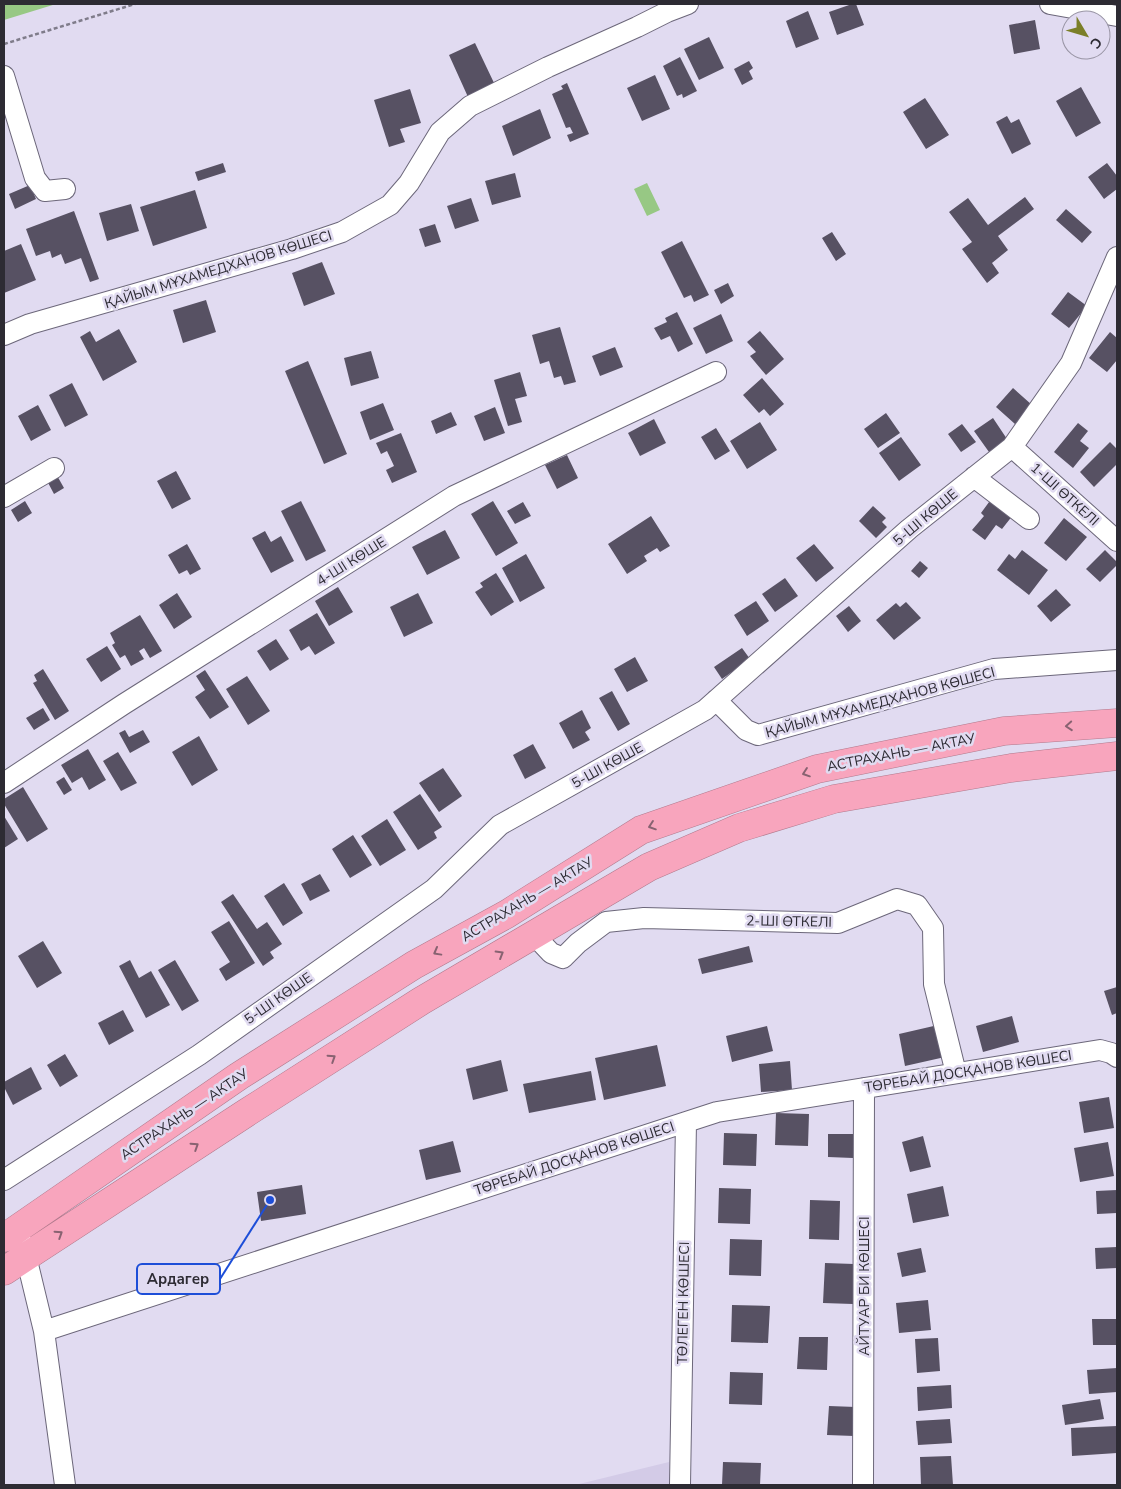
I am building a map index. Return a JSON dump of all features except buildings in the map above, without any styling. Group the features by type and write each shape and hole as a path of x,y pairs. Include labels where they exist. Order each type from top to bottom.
{"highway":[{"name":"АСТРАХАНЬ — АКТАУ","path":"11,1232 289,1044 414,965 507,914 641,830 817,769 1004,732 1117,723"},
{"path":"4,1271 412,1006 649,867 739,828 834,799 1011,768 1117,756"}],"street":[{"name":"ҚАЙЫМ МҰХАМЕДХАНОВ КӨШЕСI","path":"4,336 30,324 292,250 342,232 390,206 409,183 440,132 470,106 548,67 666,12 688,4"},
{"path":"1050,4 1117,16"},
{"path":"4,76 35,178 45,191 66,189"},
{"name":"5-ШI КӨШЕ","path":"4,1180 198,1054 434,889 500,825 705,710 909,529 1012,446 1071,363 1117,257"},
{"name":"4-ШI КӨШЕ","path":"4,783 124,704 454,496 716,372"},
{"name":"1-ШІ ӨТКЕЛІ","path":"1012,446 1117,541"},
{"path":"4,497 54,468"},
{"path":"974,477 1029,519"},
{"name":"ҚАЙЫМ МҰХАМЕДХАНОВ КӨШЕСI","path":"716,700 746,730 758,735 994,669 1117,660"},
{"name":"2-ШІ ӨТКЕЛІ","path":"534,935 551,954 563,958 578,943 606,922 644,918 838,923 897,899 917,905 933,928 934,984 956,1073"},
{"name":"ТӨРЕБАЙ ДОСҚАНОВ КӨШЕСІ","path":"44,1331 716,1112 1100,1050 1117,1057"},
{"name":"АЙТУАР БИ КӨШЕСІ","path":"863,1485 864,1088"},
{"name":"ТӨЛЕГЕН КӨШЕСІ","path":"680,1485 686,1122"},
{"path":"11,1232 26,1256 44,1331 65,1485"}],"path":[{"path":"4,44 135,4"}],"shaded area":[{"path":"669,1462 669,1485 575,1485"}],"green space":[{"path":"4,4 56,4 4,20"},
{"path":"647,183 660,210 647,216 634,189"}],"place":[{"name":"Ардагер","path":"270,1200"}]}
